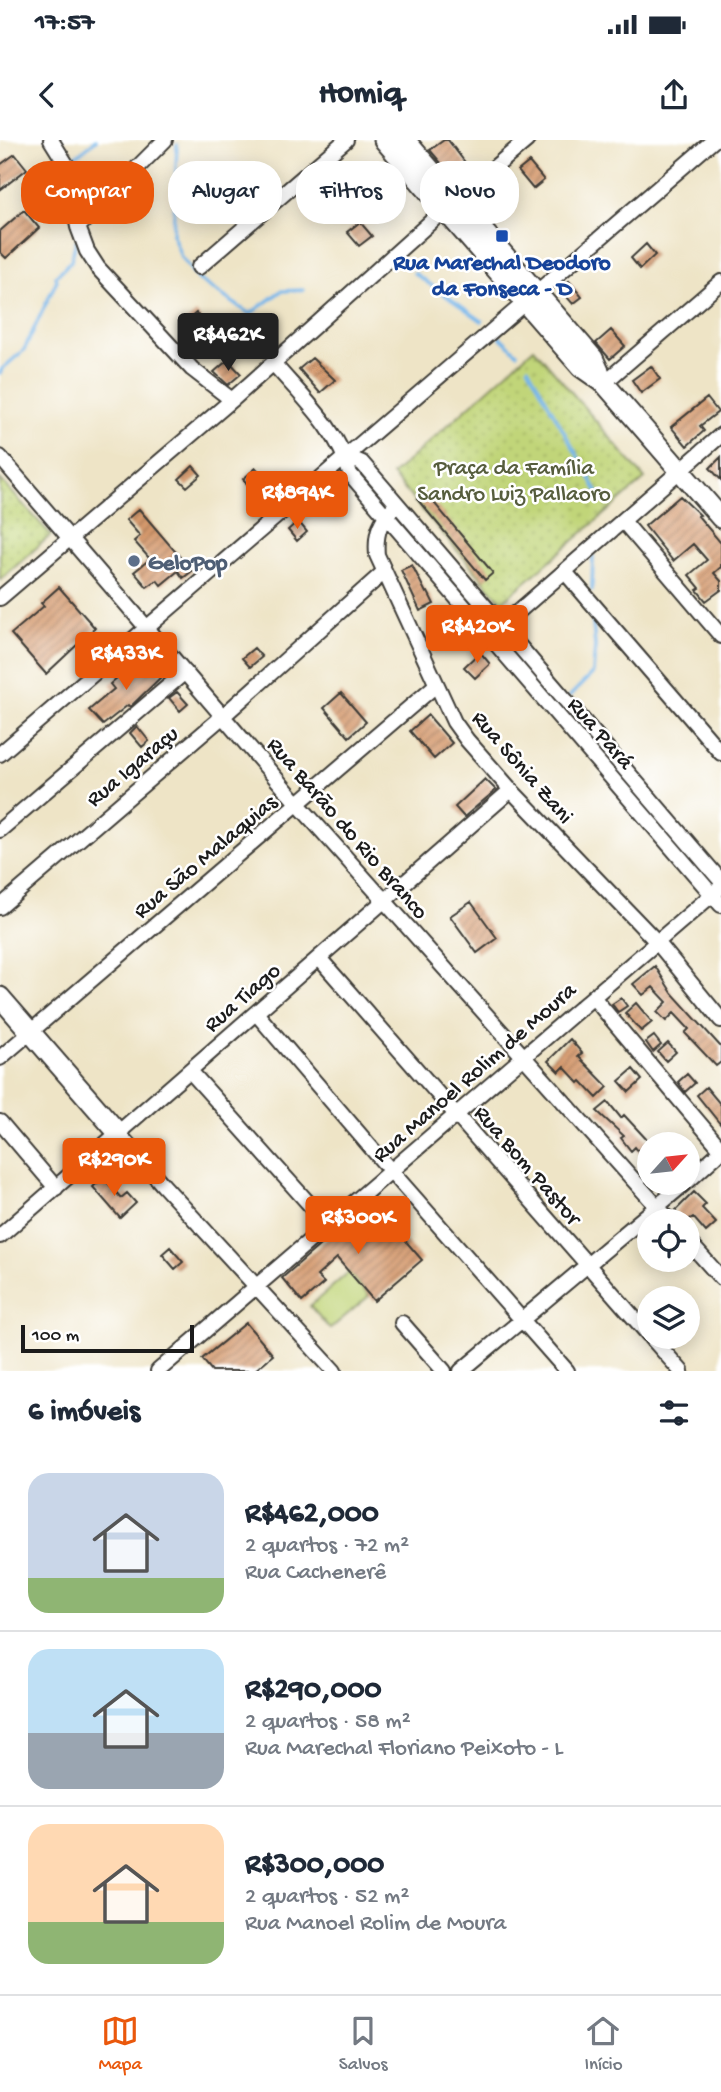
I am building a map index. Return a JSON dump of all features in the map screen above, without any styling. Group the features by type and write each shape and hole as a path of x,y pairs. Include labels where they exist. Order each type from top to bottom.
{"street":[{"path":"51,140 66,164 78,227 87,251 98,268 192,369 232,400"},
{"path":"78,227 165,140"},
{"path":"199,267 346,140"},
{"path":"384,140 420,175"},
{"path":"405,140 420,161"},
{"path":"502,161 527,140"},
{"path":"0,754 713,140"},
{"path":"0,597 232,400 428,224"},
{"path":"467,224 531,297 593,358 604,383 721,518"},
{"path":"604,383 721,282"},
{"name":"Rua Pará","path":"273,363 327,426 346,456 350,474 718,896"},
{"path":"490,637 721,435"},
{"name":"Rua Pará","path":"346,456 362,463 721,881"},
{"name":"Rua Barão do Rio Branco","path":"0,457 298,804 658,1207"},
{"path":"385,515 397,504"},
{"name":"Rua Sônia Zani","path":"385,515 376,537 377,555 436,685 467,740 511,790 657,942 721,1020"},
{"path":"623,521 721,636"},
{"name":"Rua Igaraçu","path":"0,906 222,717 384,572"},
{"path":"565,572 721,753"},
{"path":"0,830 185,673"},
{"name":"Rua São Malaquias","path":"0,1058 436,685"},
{"name":"Rua Tiago","path":"2,1229 56,1188 511,790"},
{"name":"Rua Manoel Rolim de Moura","path":"158,1371 657,942 718,896"},
{"name":"Rua Bom Pastor","path":"319,958 637,1321"},
{"path":"0,997 334,1371"},
{"path":"593,997 721,1150 700,1169"},
{"path":"256,1013 567,1371"},
{"path":"190,1071 328,1225"},
{"path":"0,1122 56,1188"},
{"path":"461,1371 671,1195"},
{"path":"700,1254 721,1278"},
{"path":"402,1323 444,1371"},
{"name":"Rua Bom Pastor","path":"662,1349 681,1371"}],"green space":[{"name":"Praça da Família Sandro Luiz Pallaoro","path":"534,348 645,479 502,602 392,475"},
{"path":"0,479 51,535 0,580"},
{"path":"349,1272 369,1296 330,1329 310,1306"}],"building":[{"path":"448,140 464,161 439,161 430,150"},
{"path":"15,154 21,162 21,174 0,190 0,165"},
{"path":"529,162 544,180 533,189 519,170"},
{"path":"21,213 21,224 36,224 39,228 6,258 0,252 0,231"},
{"path":"362,224 372,236 359,246 347,232"},
{"path":"646,244 655,255 640,269 631,258"},
{"path":"569,281 582,297 573,304 560,289"},
{"path":"196,313 207,326 192,340 180,327"},
{"path":"611,330 625,346 610,359 596,343"},
{"path":"312,358 335,380 320,393 299,369"},
{"path":"228,360 241,374 228,385 214,372"},
{"path":"651,366 660,379 641,393 632,380"},
{"path":"707,398 718,412 700,426 704,431 687,446 671,427"},
{"path":"721,457 721,480 710,468"},
{"path":"193,466 201,475 187,487 179,479"},
{"path":"256,468 273,487 260,499 243,479"},
{"path":"425,492 493,573 485,580 417,499"},
{"path":"680,496 700,515 698,516 721,543 721,567 714,573 721,581 721,590 706,601 689,575 707,560 693,544 673,561 645,526"},
{"path":"139,509 192,571 183,578 178,571 161,585 157,580 147,587 134,572 150,559 134,541 140,536 126,520"},
{"path":"298,521 307,532 297,541 288,530"},
{"path":"412,565 434,604 420,611 401,570"},
{"path":"59,587 95,628 46,674 11,634 44,606 41,603"},
{"path":"254,648 262,657 250,667 242,658"},
{"path":"480,652 490,664 475,678 464,667"},
{"path":"148,660 162,676 130,707 128,705 103,725 89,710 114,689 110,684 119,676 121,678 133,667 136,670"},
{"path":"177,692 188,704 180,711 169,698"},
{"path":"341,693 366,722 349,737 324,708"},
{"path":"428,715 452,743 434,759 410,731"},
{"path":"137,726 149,741 142,747 130,733"},
{"path":"485,779 496,790 464,817 455,807"},
{"path":"471,902 497,938 477,953 450,916"},
{"path":"655,966 672,993 721,1047 721,1062 716,1066 685,1033 689,1029 674,1013 666,1021 657,1012 667,1002 653,987 643,995 633,984"},
{"path":"621,998 627,1006 618,1012 612,1004"},
{"path":"636,1003 652,1022 641,1031 625,1013"},
{"path":"654,1036 661,1045 653,1052 646,1042"},
{"path":"570,1039 582,1053 578,1056 608,1087 597,1098 564,1067 559,1072 548,1061"},
{"path":"668,1043 676,1052 666,1061 658,1052"},
{"path":"633,1069 642,1080 629,1092 619,1081"},
{"path":"687,1074 695,1083 685,1092 678,1082"},
{"path":"706,1087 721,1105 721,1125 697,1095"},
{"path":"608,1102 621,1118 624,1115 640,1132 637,1132 637,1150 635,1147 631,1151 621,1138 624,1136 597,1111"},
{"path":"103,1177 121,1198 127,1193 136,1203 120,1218 93,1187"},
{"path":"691,1195 697,1195 706,1204 702,1208 716,1223 706,1232 700,1225 700,1209 677,1209"},
{"path":"371,1201 422,1260 374,1301 337,1258 317,1276 324,1283 302,1302 282,1278"},
{"path":"170,1247 183,1262 175,1269 162,1254"},
{"path":"246,1323 273,1355 254,1371 212,1371 202,1359"}],"waterway":[{"path":"70,161 96,140"},
{"path":"177,145 173,235 181,257 198,279 250,314 281,291 303,290"},
{"path":"0,374 2,369 24,350 57,280 55,277 71,261 76,241"},
{"path":"414,273 482,321"},
{"path":"500,337 517,353"},
{"path":"528,367 601,498"},
{"path":"592,590 593,556"},
{"path":"570,696 593,673 595,646 592,613"}],"place":[{"name":"Rua Marechal Deodoro da Fonseca - D","path":"502,236"},
{"name":"GeloPop","path":"134,561"}]}
